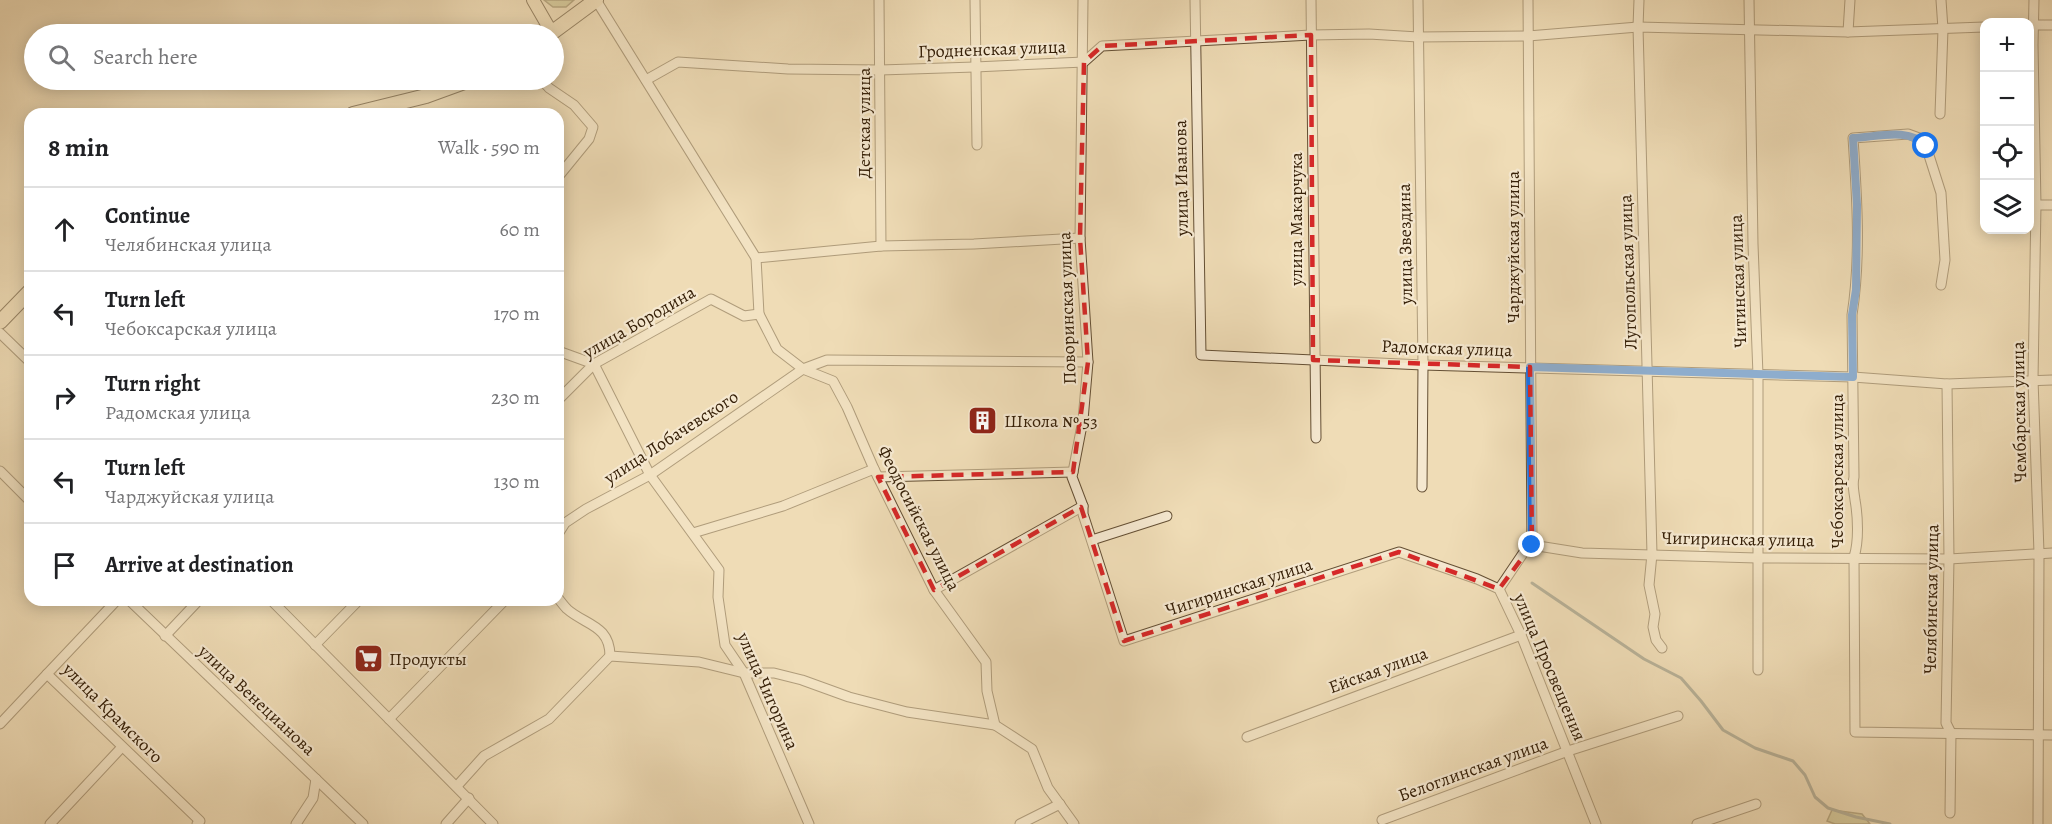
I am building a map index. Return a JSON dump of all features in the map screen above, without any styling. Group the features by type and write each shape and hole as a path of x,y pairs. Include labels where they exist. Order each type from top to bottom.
{"highway":[{"path":"564,24 596,0"},
{"path":"377,108 442,90"},
{"path":"0,322 24,297"}],"main road":[{"path":"533,0 546,24"}],"street":[{"path":"596,0 756,258 759,314"},
{"name":"Детская улица","path":"879,0 881,246"},
{"path":"975,0 977,145"},
{"name":"Поворинская улица","path":"1083,0 1080,238 1088,362 1083,420 1072,477 1124,641"},
{"name":"улица Иванова","path":"1195,0 1201,355"},
{"name":"улица Макарчука","path":"1311,0 1313,360 1316,438"},
{"name":"улица Звездина","path":"1418,0 1423,365 1422,487"},
{"name":"Чарджуйская улица","path":"1528,0 1532,545"},
{"name":"Лугопольская улица","path":"1639,0 1652,554 1649,585 1654,607 1653,627 1656,640 1662,648"},
{"name":"Читинская улица","path":"1749,0 1753,244 1758,375 1758,670"},
{"path":"1848,32 1850,0"},
{"path":"1940,114 1943,29 1941,0"},
{"name":"Чембарская улица","path":"2033,18 2034,0"},
{"path":"2034,25 2052,25"},
{"name":"Гродненская улица","path":"646,80 678,62 788,69 880,70 975,67 1084,62 1101,46 1311,35 1528,36 1638,27 1848,32 1980,27"},
{"name":"Чембарская улица","path":"2034,72 2036,205 2033,379 2040,553 2038,824"},
{"path":"552,90 574,105 592,127 588,139 564,169"},
{"name":"Чебоксарская улица","path":"1941,285 1945,260 1941,194 1926,146 1919,138 1908,134 1853,138 1857,205 1856,290 1852,315 1854,477 1851,489 1855,498 1857,547 1854,557 1855,732 1951,733"},
{"path":"2036,205 2052,205"},
{"path":"756,258 881,246 1080,238"},
{"name":"улица Бородина","path":"564,394 594,364 711,299 744,316 759,314"},
{"name":"Феодосийская улица","path":"759,314 777,349 803,369 833,381 934,590 986,662 987,691 995,725"},
{"path":"0,333 24,356"},
{"path":"564,353 594,364"},
{"name":"Радомская улица","path":"1201,355 1423,365 1853,377 1947,384 2052,380"},
{"name":"улица Лобачевского","path":"564,525 650,475 803,369 827,360 1088,362"},
{"name":"улица Чигорина","path":"594,364 650,475 719,570 718,597 725,645 744,673 808,824"},
{"name":"Челябинская улица","path":"1947,384 1949,559 1946,723 1951,733 1950,813"},
{"path":"0,471 24,495"},
{"path":"693,533 783,506 876,473 1073,472"},
{"path":"934,590 1083,506"},
{"path":"1092,540 1167,516"},
{"path":"1499,589 1528,546 1532,545"},
{"name":"Чигиринская улица","path":"1532,545 1582,553 1757,558 1949,559 2052,553"},
{"name":"Чигиринская улица","path":"1124,641 1399,552"},
{"name":"улица Просвещения","path":"1399,552 1499,589 1521,635 1596,824"},
{"path":"457,786 484,756 549,719 610,656 610,646 603,634 564,605"},
{"name":"улица Крамского","path":"111,606 47,674 198,822"},
{"name":"улица Венецианова","path":"135,606 363,824"},
{"path":"165,636 193,606"},
{"path":"277,606 493,824"},
{"path":"315,645 354,606"},
{"path":"389,719 499,606"},
{"name":"Ейская улица","path":"1247,736 1521,635"},
{"path":"610,656 699,662 744,673 774,673 802,680 849,697 907,712 995,725 1032,749 1048,788 1074,824"},
{"path":"0,724 47,674"},
{"name":"Белоглинская улица","path":"1382,820 1568,751 1678,716"},
{"path":"1951,733 2052,735"},
{"path":"50,824 122,747"},
{"path":"296,824 313,798 316,779"},
{"path":"447,824 468,798"},
{"path":"1020,824 1060,804"},
{"path":"1697,824 1756,804"}],"highlighted area":[{"path":"1311,35 1313,360 1530,367 1532,545 1499,589 1399,552 1124,641 1081,507 934,590 878,477 1073,472 1088,362 1080,238 1084,62 1102,46"}],"shaded area":[{"path":"544,0 574,0 566,7 553,7"},
{"path":"1832,810 1862,814 1870,824 1835,824 1827,821"}],"waterway":[{"path":"1532,583 1644,659 1681,678 1723,730 1755,748 1793,761 1805,775 1815,797 1828,808 1890,824"}],"place":[{"name":"Школа № 53","path":"983,421"},
{"name":"Продукты","path":"368,659"}],"route":[{"path":"1532,545 1530,367 1853,377 1852,315 1856,290 1857,205 1853,138 1908,134 1919,138 1926,146"}]}
